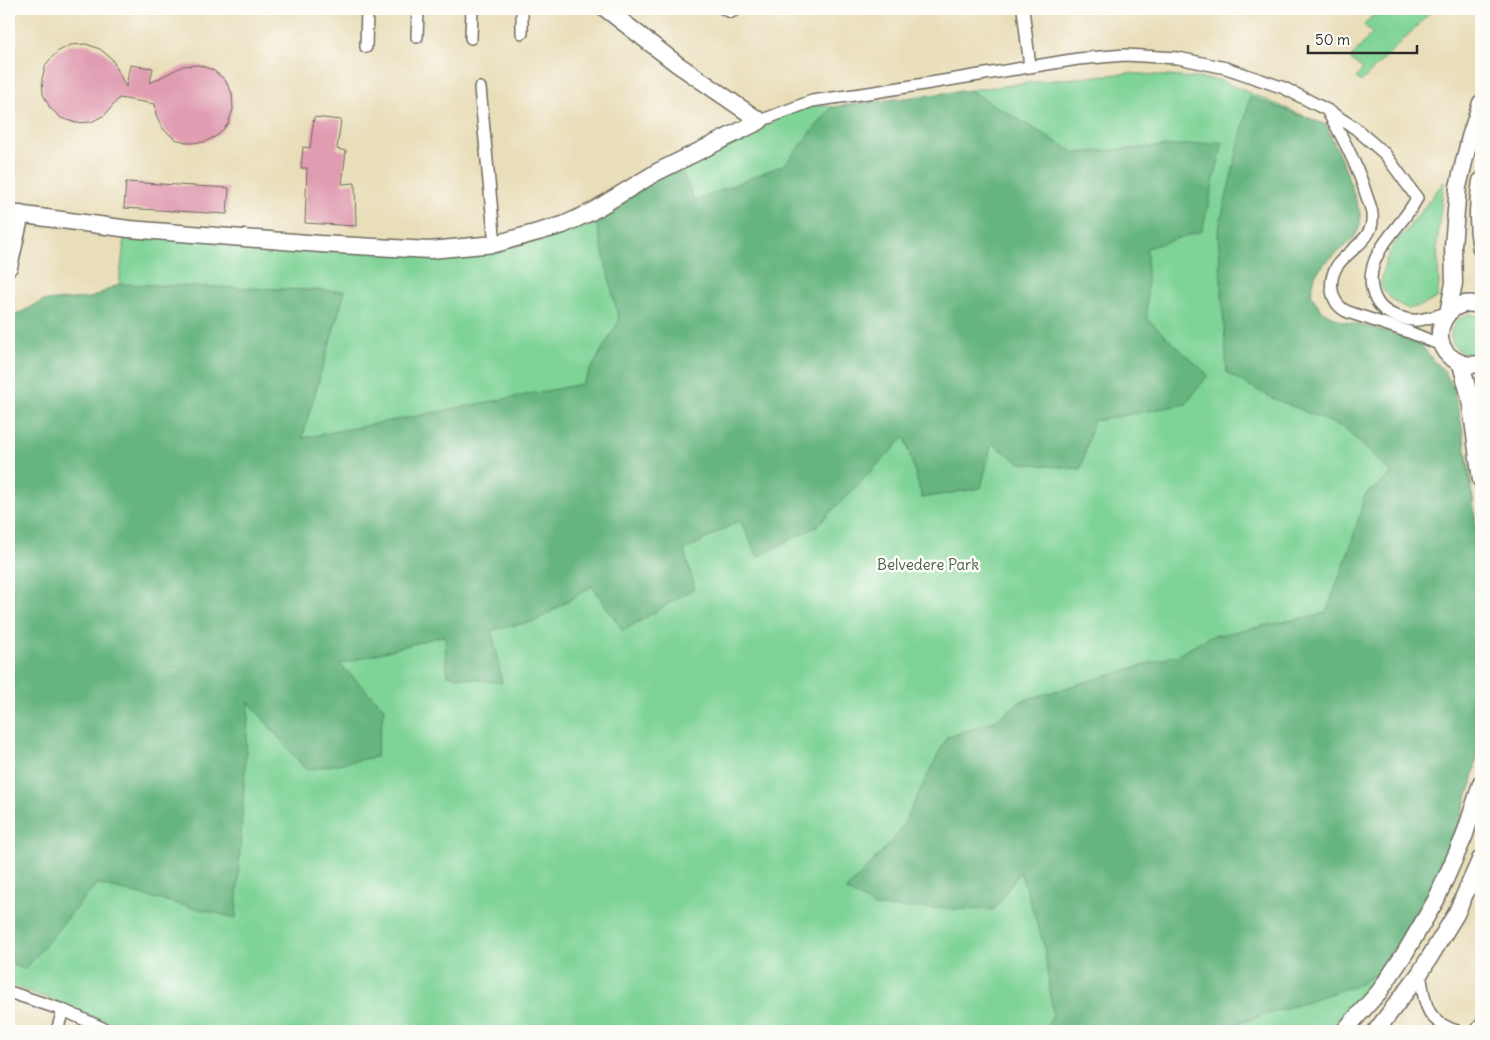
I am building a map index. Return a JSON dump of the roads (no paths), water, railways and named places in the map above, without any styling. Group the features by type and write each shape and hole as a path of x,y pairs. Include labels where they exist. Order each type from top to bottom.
{"street":[{"path":"366,47 367,9"},
{"path":"417,37 418,9"},
{"path":"471,38 472,9"},
{"path":"522,9 522,33"},
{"path":"606,9 677,64 760,121"},
{"path":"724,9 731,12 737,9"},
{"path":"1023,9 1030,67"},
{"path":"9,267 15,213 129,229 320,244 430,250 495,244 563,225 591,212 656,172 760,121 812,101 1078,59 1125,55 1178,58 1226,68 1276,85 1327,110 1355,128 1385,154 1416,198 1412,208 1379,251 1370,271 1371,291 1380,306 1392,315 1418,320 1448,313"},
{"path":"480,88 495,244"},
{"path":"1448,313 1454,283 1453,256 1458,186 1470,137 1481,103"},
{"path":"1327,110 1360,172 1373,216 1370,232 1364,241 1337,266 1332,282 1334,302 1340,309 1442,345"},
{"path":"1481,181 1478,195 1478,214 1481,250"},
{"path":"1481,306 1466,304 1456,306 1442,321 1440,331 1442,345 1449,357 1462,364 1481,363"},
{"path":"1462,364 1470,398 1481,480"},
{"path":"1344,1031 1379,992 1406,953 1436,900 1464,838 1481,784"},
{"path":"1376,1031 1420,973 1456,914 1481,858"},
{"path":"1420,973 1425,1007 1437,1022 1457,1031"},
{"path":"9,992 63,1010 109,1031"},
{"path":"57,1031 63,1010"},
{"path":"1476,1031 1481,1024"}],"park label":[{"name":"Belvedere Park","path":"928,564"}]}
